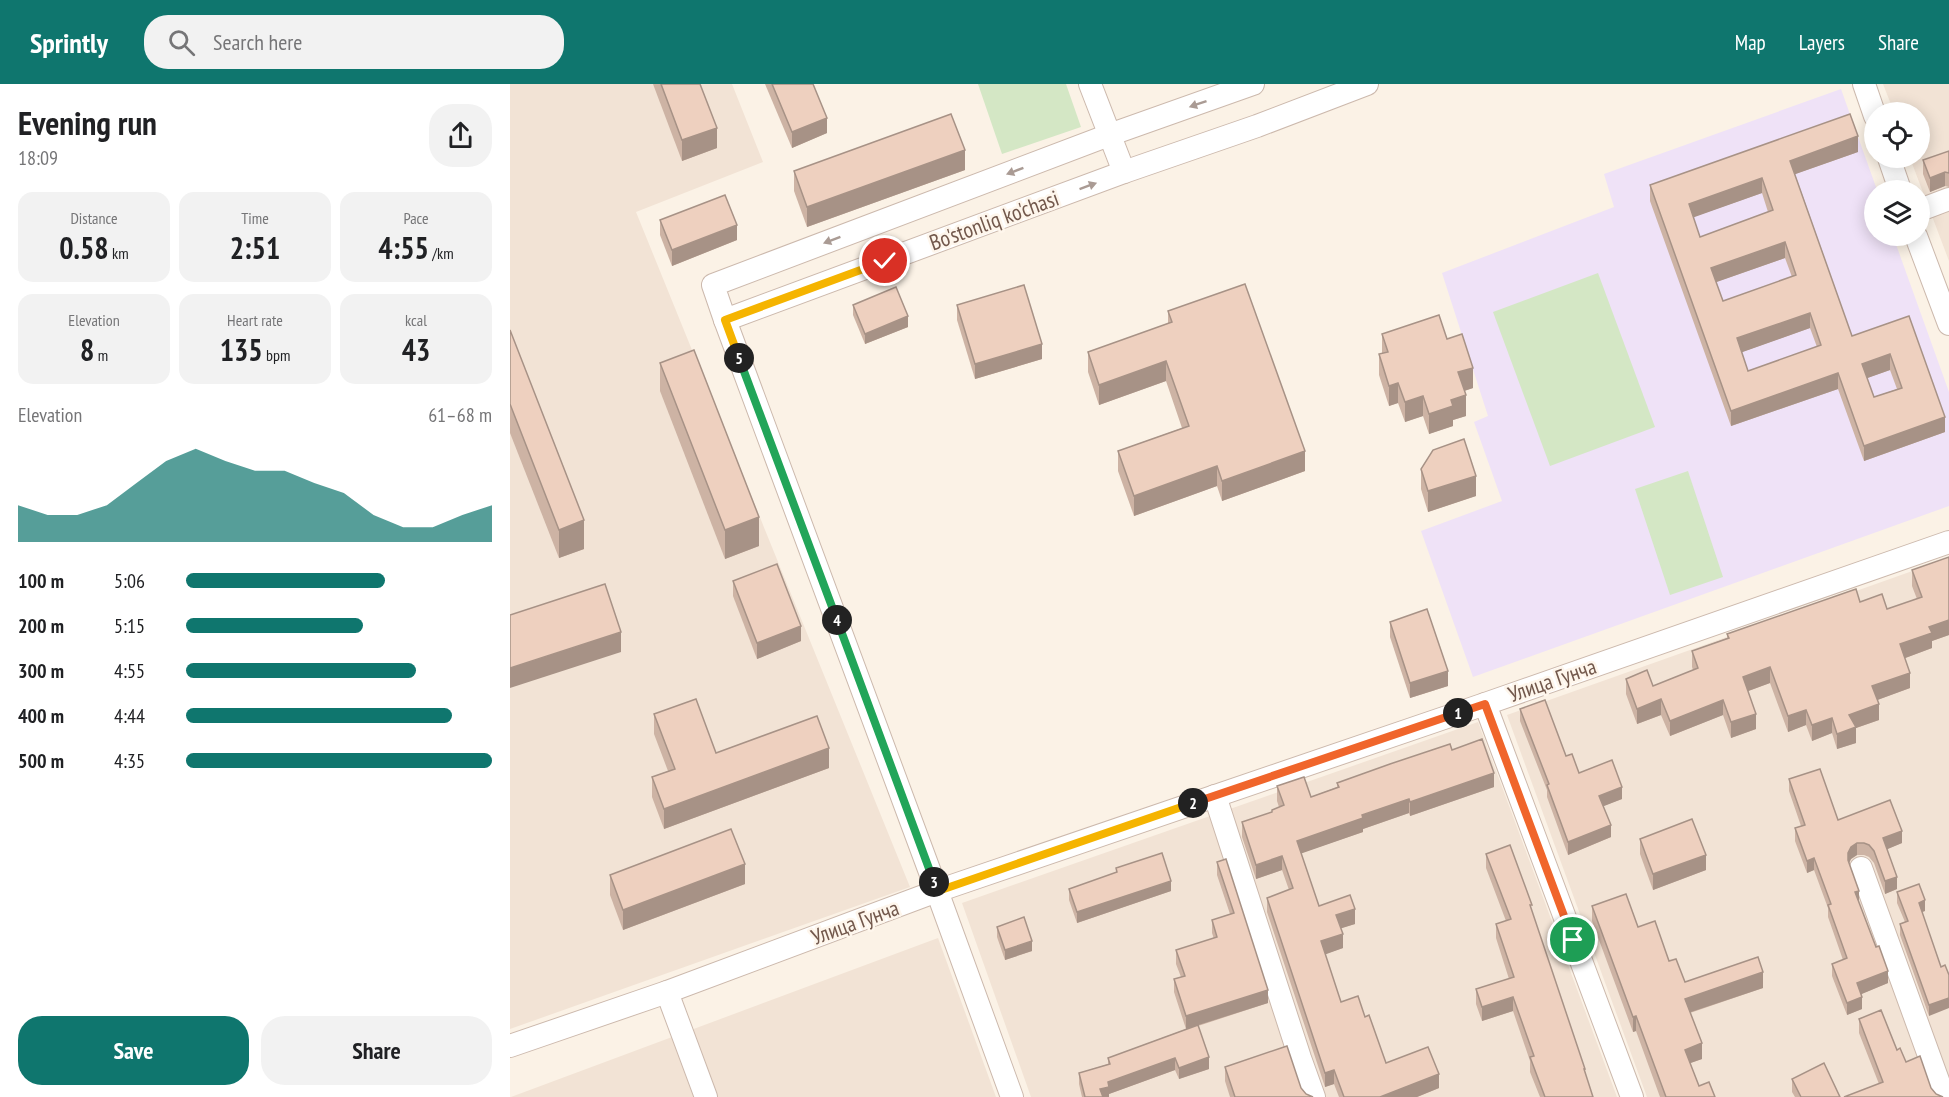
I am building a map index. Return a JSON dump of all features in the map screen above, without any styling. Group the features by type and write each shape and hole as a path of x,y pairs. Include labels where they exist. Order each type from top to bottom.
{"street":[{"path":"1090,84 1124,172"},
{"name":"Bo'stonliq ko'chasi","path":"1253,84 1109,135 712,285 725,320 1366,84"},
{"path":"1864,84 1870,102"},
{"path":"1930,206 1949,199"},
{"path":"1920,246 1949,324"},
{"path":"725,320 938,891 1012,1097"},
{"name":"Улица Гунча","path":"510,1046 667,992 938,891 1949,542"},
{"path":"1485,704 1632,1097"},
{"path":"1215,796 1314,1097"},
{"path":"1861,868 1944,1097"},
{"path":"667,992 706,1097"}],"shaded area":[{"path":"510,84 732,84 763,162 636,212 910,887 510,1029"},
{"path":"1883,84 1949,84 1949,261 1930,211 1930,180 1918,180 1914,168 1930,168 1930,102 1890,102"},
{"path":"1841,89 1864,154 1864,168 1869,168 1873,180 1864,180 1864,246 1897,246 1949,392 1949,506 1473,677 1421,531 1502,501 1474,422 1488,416 1442,273 1614,207 1604,174"},
{"path":"1949,558 1949,1097 1647,1097 1507,715"},
{"path":"1478,722 1617,1097 1031,1097 962,903"},
{"path":"938,938 996,1097 511,1097"}],"green space":[{"path":"978,84 1066,84 1081,127 1002,154"},
{"path":"1598,273 1655,427 1550,466 1493,312"},
{"path":"1688,471 1723,577 1670,595 1635,489"}],"building":[{"path":"661,84 700,84 717,128 682,140"},
{"path":"772,84 813,84 827,118 792,132"},
{"path":"951,114 965,150 807,207 794,171"},
{"path":"1850,114 1858,136 1790,161 1852,336 1909,316 1945,417 1864,446 1838,373 1731,411 1650,185","holes":["1762,178 1773,210 1700,237 1689,204","1785,242 1796,275 1723,301 1711,268","1810,313 1821,345 1748,371 1737,338","1890,354 1902,388 1874,397 1862,364"]},
{"path":"1949,151 1949,173 1945,172 1930,178 1926,168 1930,168 1930,158"},
{"path":"725,195 737,225 672,250 660,220"},
{"path":"1245,284 1305,451 1222,481 1217,466 1134,496 1118,451 1189,426 1166,361 1099,385 1088,352 1172,322 1168,311"},
{"path":"1024,285 1042,344 975,364 957,305"},
{"path":"896,287 908,316 865,334 853,305"},
{"path":"1439,315 1447,339 1462,334 1473,368 1458,372 1466,395 1451,400 1453,406 1429,414 1423,396 1405,402 1398,383 1389,386 1379,354 1388,352 1382,334"},
{"path":"510,330 584,520 559,530 510,404"},
{"path":"694,350 759,517 725,530 660,363"},
{"path":"1464,439 1476,476 1428,491 1421,469 1433,450"},
{"path":"1949,557 1949,620 1929,627 1932,633 1900,644 1910,673 1872,686 1879,704 1849,715 1856,727 1837,734 1832,718 1812,725 1806,710 1788,716 1770,667 1743,677 1756,714 1731,722 1723,700 1670,721 1661,699 1637,709 1626,679 1647,670 1653,686 1698,668 1692,651 1729,638 1727,634 1856,589 1860,602 1882,594 1887,609 1922,597 1912,570"},
{"path":"777,564 801,626 757,643 733,581"},
{"path":"605,584 621,632 510,668 510,615"},
{"path":"1427,609 1448,671 1410,683 1390,622"},
{"path":"696,699 716,753 817,716 829,748 664,809 652,777 675,769 654,714"},
{"path":"1545,700 1566,756 1572,754 1579,773 1612,760 1622,787 1599,796 1611,825 1568,842 1547,785 1549,784 1520,709"},
{"path":"1482,739 1494,773 1410,802 1409,799 1362,815 1363,818 1297,841 1319,906 1350,895 1355,909 1336,915 1343,934 1321,941 1341,1002 1358,996 1365,1017 1369,1015 1386,1063 1428,1047 1439,1074 1380,1097 1344,1097 1334,1070 1325,1073 1267,898 1293,888 1282,856 1256,865 1242,822 1272,812 1284,805 1277,786 1304,777 1311,797 1339,787 1337,783 1390,764 1450,744 1452,750"},
{"path":"1820,769 1838,820 1890,800 1902,831 1883,838 1897,877 1885,881 1874,851 1869,845 1857,843 1848,853 1848,860 1859,891 1855,892 1876,947 1879,946 1888,971 1857,983 1862,997 1847,1003 1832,964 1847,958 1814,858 1807,861 1795,828 1805,825 1789,779"},
{"path":"1692,819 1706,855 1653,874 1640,839"},
{"path":"731,829 745,864 623,910 610,875"},
{"path":"1510,845 1532,905 1530,905 1593,1097 1545,1097 1530,1057 1534,1056 1513,997 1482,1007 1476,989 1514,977 1496,924 1511,919 1486,854"},
{"path":"1162,853 1171,881 1077,912 1069,889 1117,872 1116,868"},
{"path":"1226,859 1268,990 1186,1016 1174,979 1185,976 1176,950 1217,937 1212,920 1234,913 1217,862"},
{"path":"1919,884 1925,900 1919,903 1941,967 1945,965 1949,975 1949,998 1929,1005 1900,924 1908,921 1897,892"},
{"path":"1626,894 1638,927 1655,921 1669,961 1676,959 1685,982 1758,957 1763,972 1685,999 1702,1043 1685,1050 1699,1086 1709,1082 1715,1097 1666,1097 1636,1016 1633,1017 1592,906"},
{"path":"1024,917 1032,941 1005,950 997,927"},
{"path":"1881,1010 1897,1050 1900,1048 1906,1062 1920,1056 1931,1088 1943,1097 1844,1097 1883,1082 1859,1019"},
{"path":"1198,1025 1209,1057 1179,1068 1175,1058 1108,1082 1109,1087 1100,1089 1103,1097 1085,1097 1079,1073 1110,1064 1108,1058"},
{"path":"1287,1046 1301,1088 1313,1097 1235,1097 1225,1067"},
{"path":"1824,1063 1840,1097 1801,1097 1792,1079"}],"route":[{"path":"885,261 725,320 938,891 1485,704 1573,940"}]}
